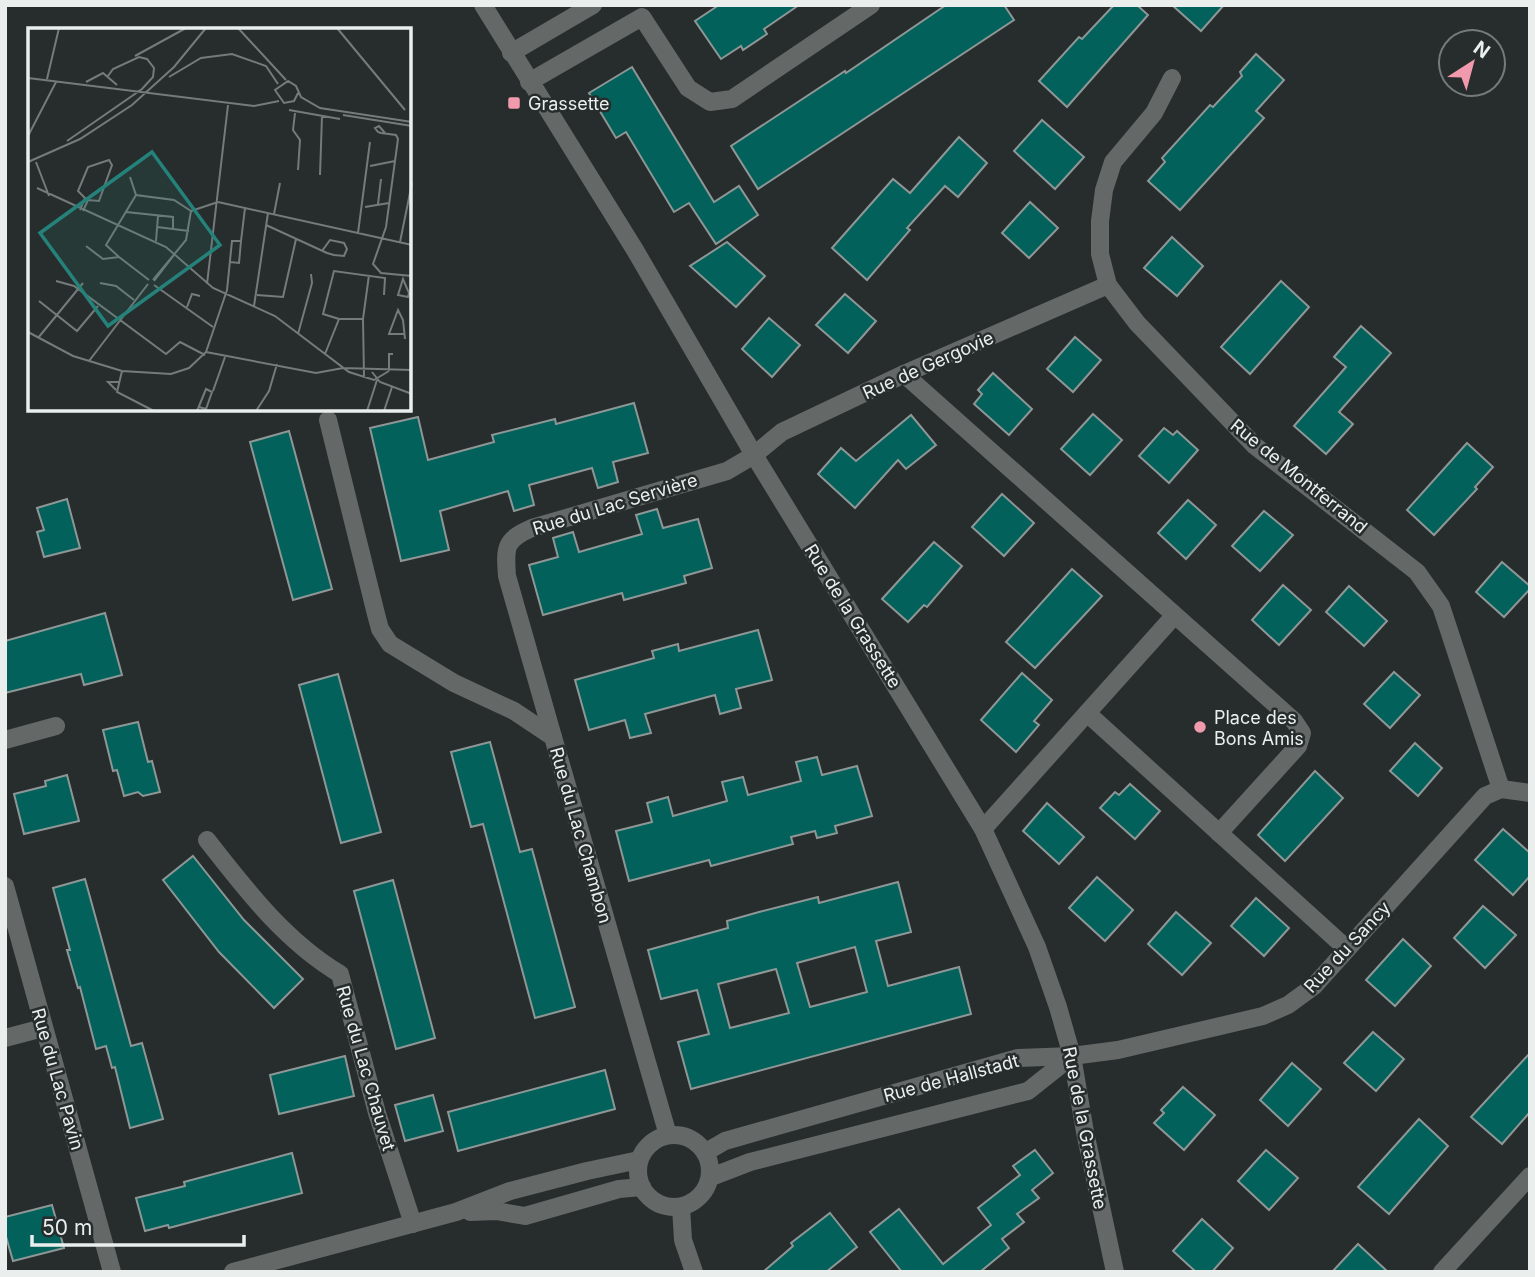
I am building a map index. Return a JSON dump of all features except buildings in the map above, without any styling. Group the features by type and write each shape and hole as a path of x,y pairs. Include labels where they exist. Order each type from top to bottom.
{"street":[{"name":"Rue de la Grassette","path":"483,5 635,250 754,455 983,829 1037,947 1058,1007 1072,1056 1115,1272"},
{"path":"511,52 593,5"},
{"path":"529,82 640,11 688,88 710,102 732,99 871,5"},
{"name":"Rue de Montferrand","path":"1172,78 1154,113 1113,162 1104,190 1100,254 1108,285 1137,323 1255,446 1417,572 1441,606 1500,789"},
{"name":"Rue de Gergovie","path":"754,455 782,432 904,374 1108,285"},
{"path":"904,374 1294,721 1302,733 1298,746 1219,833"},
{"name":"Rue du Lac Chambon","path":"328,420 377,621 390,644 454,683 514,711 553,737 668,1135"},
{"name":"Rue du Lac Servière","path":"553,737 508,576 505,552 514,536 532,528 727,471 754,455"},
{"path":"983,829 1174,616"},
{"path":"1087,713 1347,949"},
{"path":"5,740 56,726"},
{"path":"1500,789 1530,793"},
{"name":"Rue du Sancy","path":"1072,1056 1118,1050 1264,1016 1288,1005 1314,986 1485,796 1500,789"},
{"name":"Rue du Lac Chauvet","path":"208,840 284,931 314,959 340,974 377,1113 413,1224"},
{"name":"Rue du Lac Pavin","path":"5,886 112,1272"},
{"path":"5,1038 43,1028"},
{"name":"Rue de Hallstadt","path":"706,1152 724,1141 1018,1058 1072,1056"},
{"name":"Rue de Hallstadt","path":"711,1177 750,1162 1028,1091 1072,1056"},
{"path":"668,1135 689,1138 706,1152 711,1177 701,1196 691,1203 681,1207 658,1203 649,1197 642,1187 638,1174 639,1160 650,1144 668,1135"},
{"path":"233,1272 456,1212 510,1191 639,1160"},
{"path":"1442,1272 1530,1176"},
{"path":"456,1212 496,1211 524,1216 619,1189 642,1187"},
{"path":"681,1207 683,1240 694,1272"}],"place":[{"name":"Grassette","path":"514,103"},
{"name":"Place des Bons Amis","path":"1200,727"}]}
